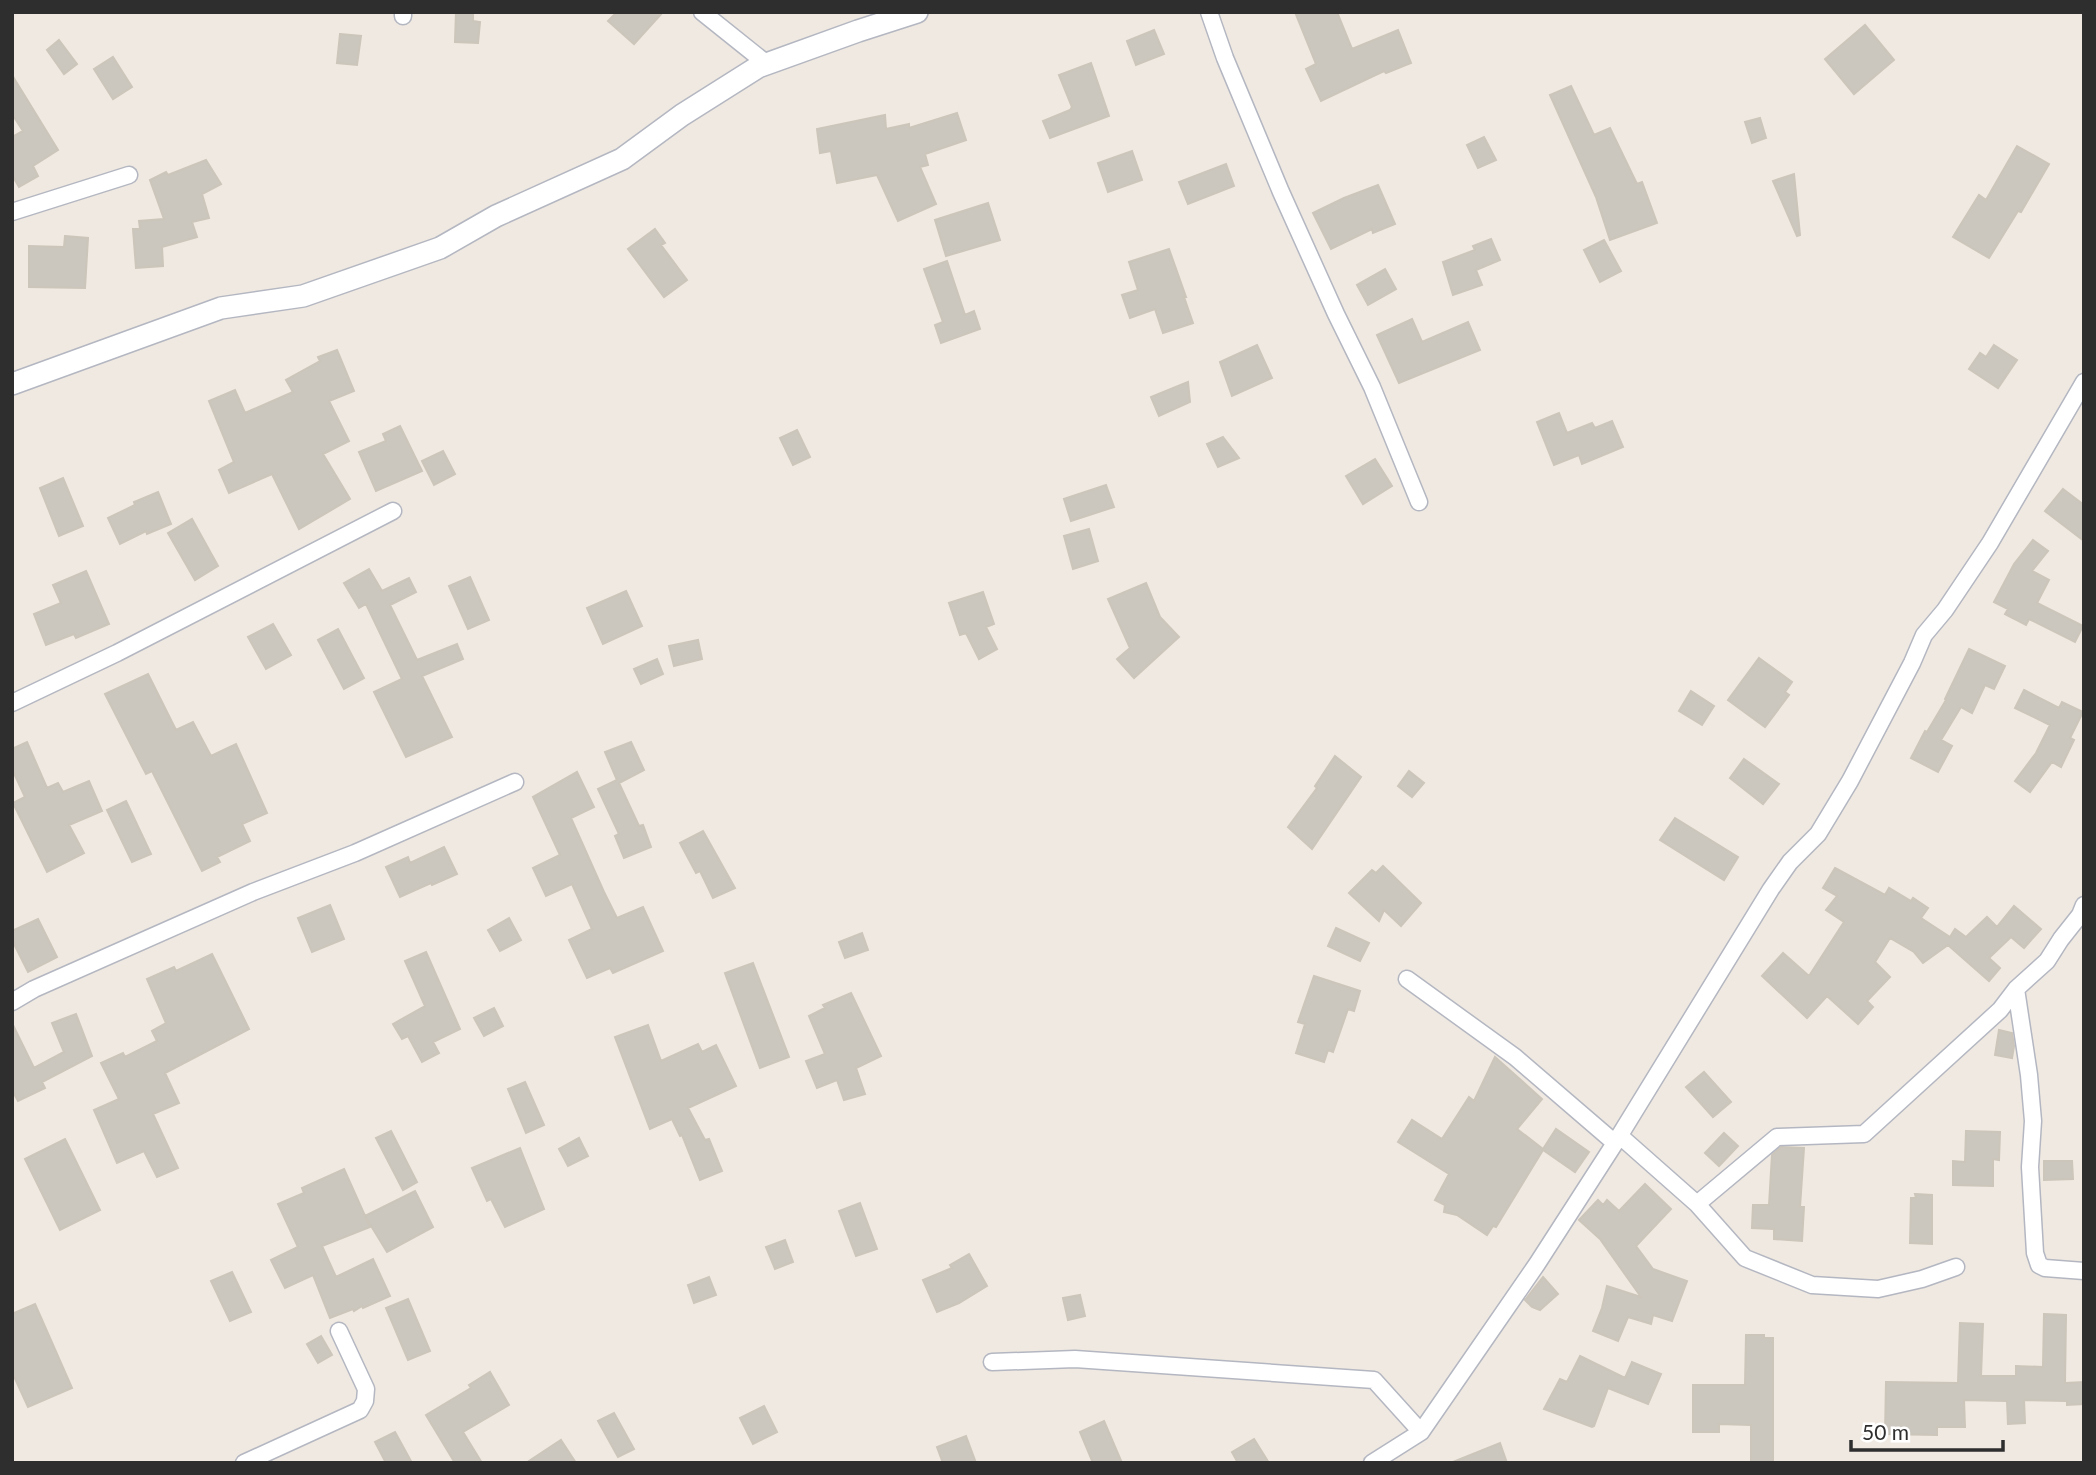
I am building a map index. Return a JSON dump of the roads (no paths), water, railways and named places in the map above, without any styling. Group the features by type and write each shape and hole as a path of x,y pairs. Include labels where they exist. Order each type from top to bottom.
{"street":[{"path":"702,12 767,64"},
{"path":"12,384 221,308 303,296 440,248 496,216 622,159 682,115 767,64 917,12"},
{"path":"1209,12 1225,58 1281,192 1335,314 1372,387 1419,502"},
{"path":"12,212 129,175"},
{"path":"1372,1463 1421,1432 1537,1264 1618,1140 1771,889 1790,862 1818,834 1850,781 1924,635 1945,610 1990,543 2084,382"},
{"path":"12,703 117,653 393,511"},
{"path":"12,1002 34,989 253,892 355,853 515,782"},
{"path":"1697,1204 1777,1137 1864,1134 2000,1010 2016,989 2047,961 2060,939 2080,915 2084,905"},
{"path":"1407,979 1515,1058 1697,1204 1745,1258 1812,1285 1878,1289 1922,1279 1956,1267"},
{"path":"2016,989 2033,1121 2030,1167 2035,1253 2039,1265 2045,1268 2084,1271"},
{"path":"244,1463 360,1410 365,1401 366,1389 339,1331"},
{"path":"992,1362 1075,1359 1374,1380 1421,1432"}]}
